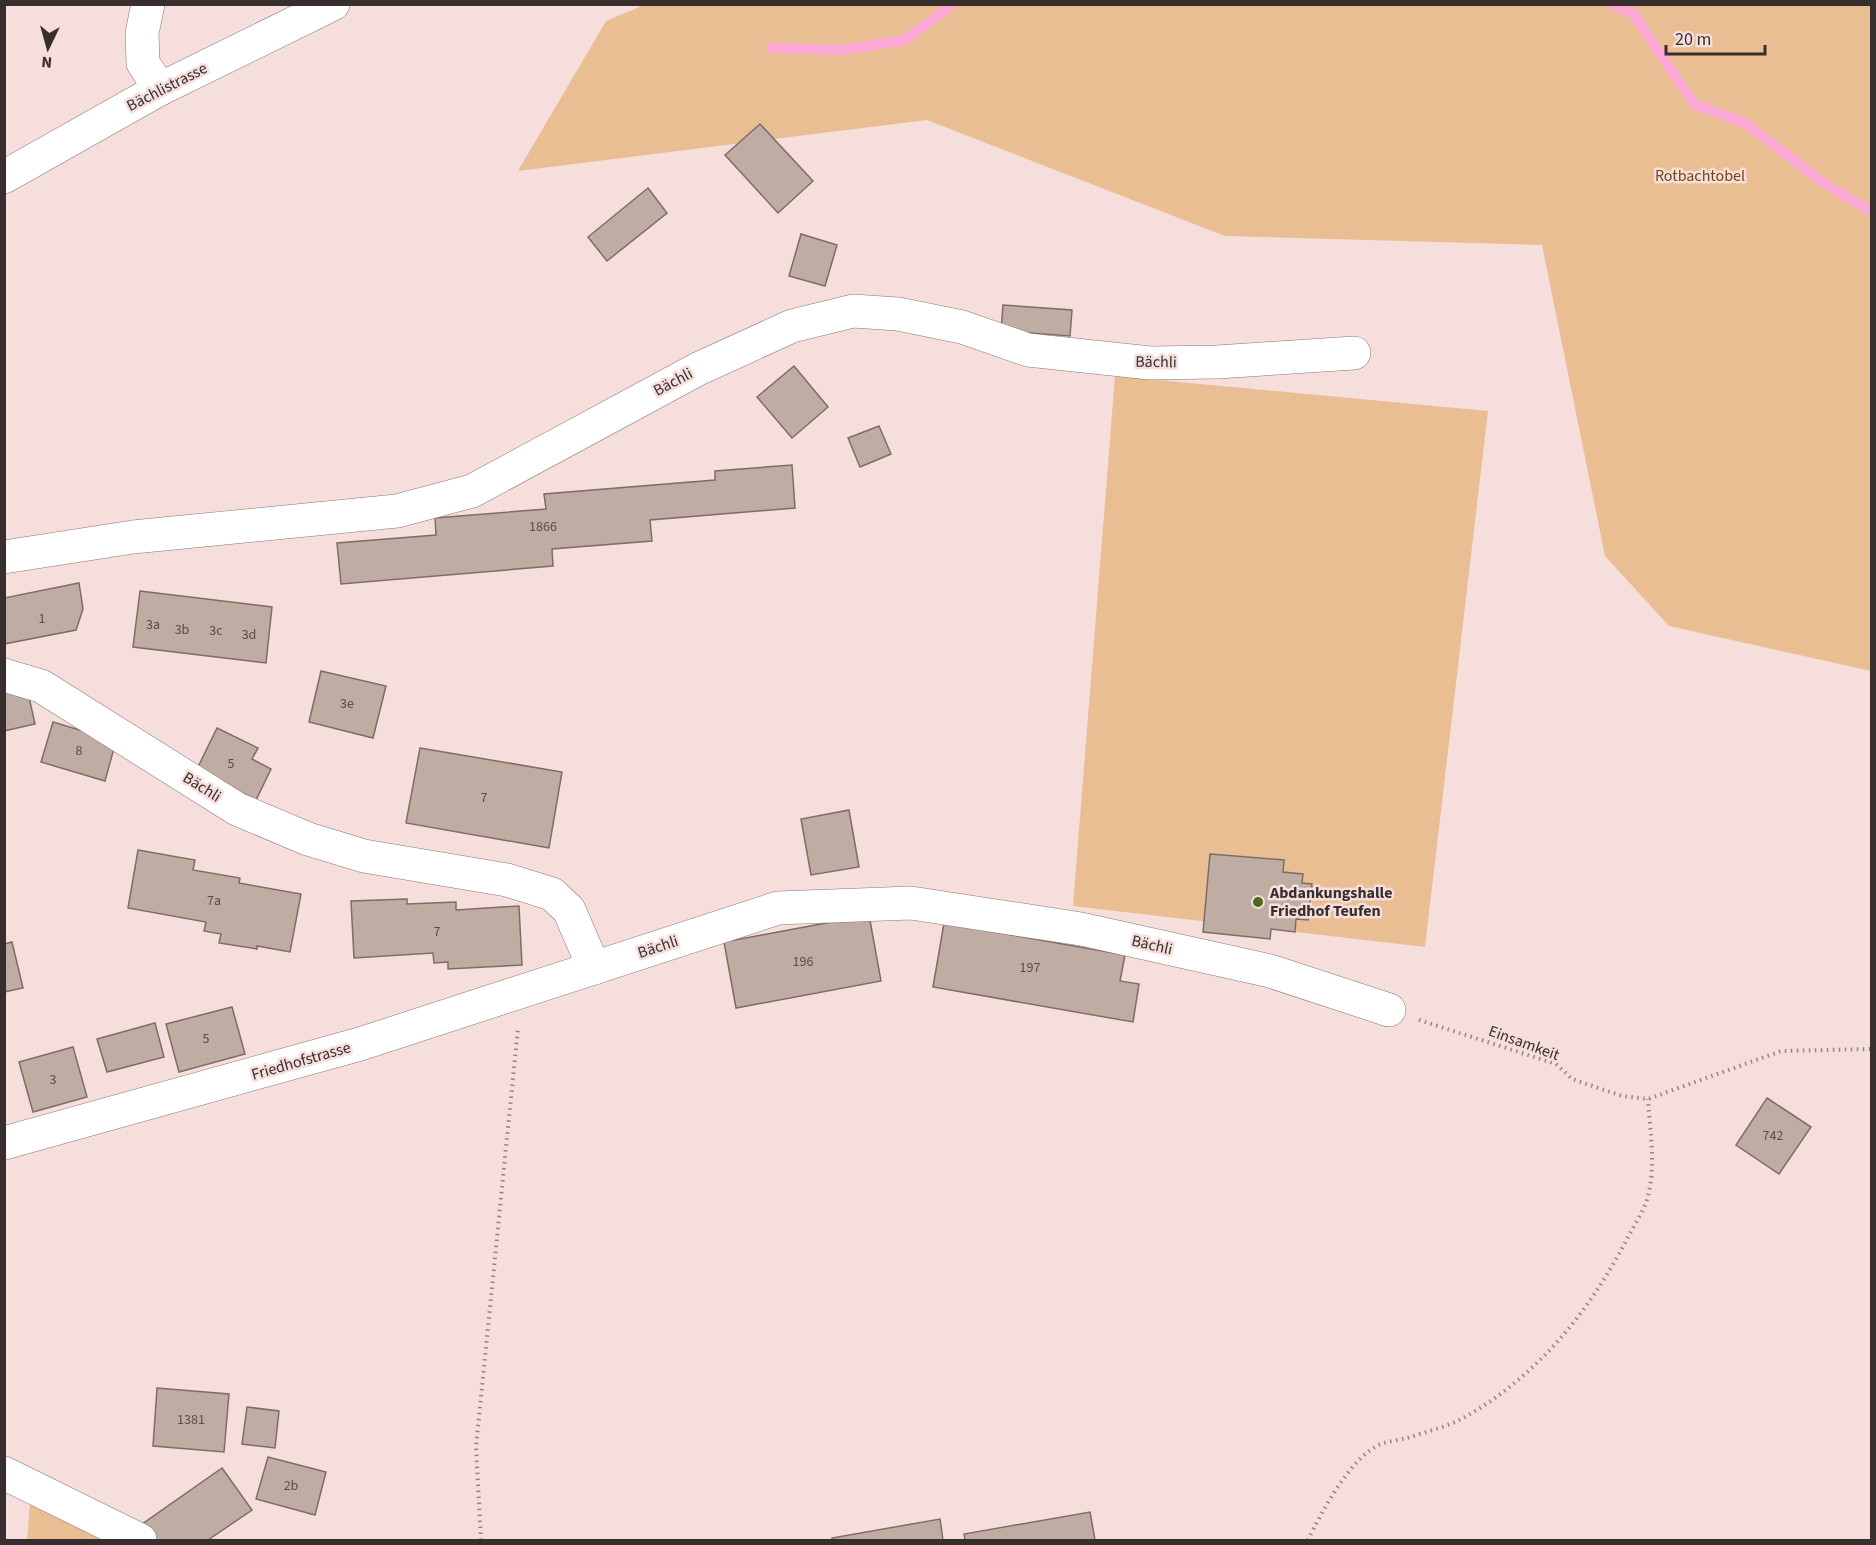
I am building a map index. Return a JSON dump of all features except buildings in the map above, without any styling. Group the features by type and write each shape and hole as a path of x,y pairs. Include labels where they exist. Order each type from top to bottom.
{"street":[{"path":"148,4 142,33 143,63 160,89"},
{"name":"Bächlistrasse","path":"4,177 160,89 333,4"},
{"name":"Bächli","path":"4,557 133,537 397,511 472,491 698,369 792,326 853,311 898,314 962,327 1028,350 1139,362 1217,362 1354,353"},
{"name":"Bächli","path":"4,675 41,686 237,809 308,839 364,856 507,880 552,894 570,910 594,968 777,908 911,903 1081,929 1259,969 1389,1010"},
{"name":"Friedhofstrasse","path":"4,1143 360,1044 594,968"},
{"path":"4,1473 140,1540"}],"path":[{"path":"481,1540 476,1447 521,992"},
{"name":"Einsamkeit","path":"1389,1010 1556,1064 1572,1079 1622,1096 1648,1098"},
{"path":"1308,1540 1322,1512 1359,1458 1380,1444 1407,1438 1461,1419 1492,1400 1540,1362 1575,1321 1610,1272 1646,1202 1653,1154 1648,1098 1781,1051 1872,1049"}],"green space":[{"name":"Rotbachtobel","path":"644,5 1871,5 1871,671 1669,626 1605,556 1542,245 1225,236 927,120 518,171 606,21"},
{"path":"1115,376 1488,411 1425,947 1073,906"},
{"path":"31,1493 125,1540 27,1540"}],"waterway":[{"path":"771,48 842,50 905,40 953,4"},
{"path":"1611,4 1633,13 1694,104 1745,123 1822,182 1872,212"}],"place":[{"name":"Abdankungshalle Friedhof Teufen","path":"1258,902"}]}
